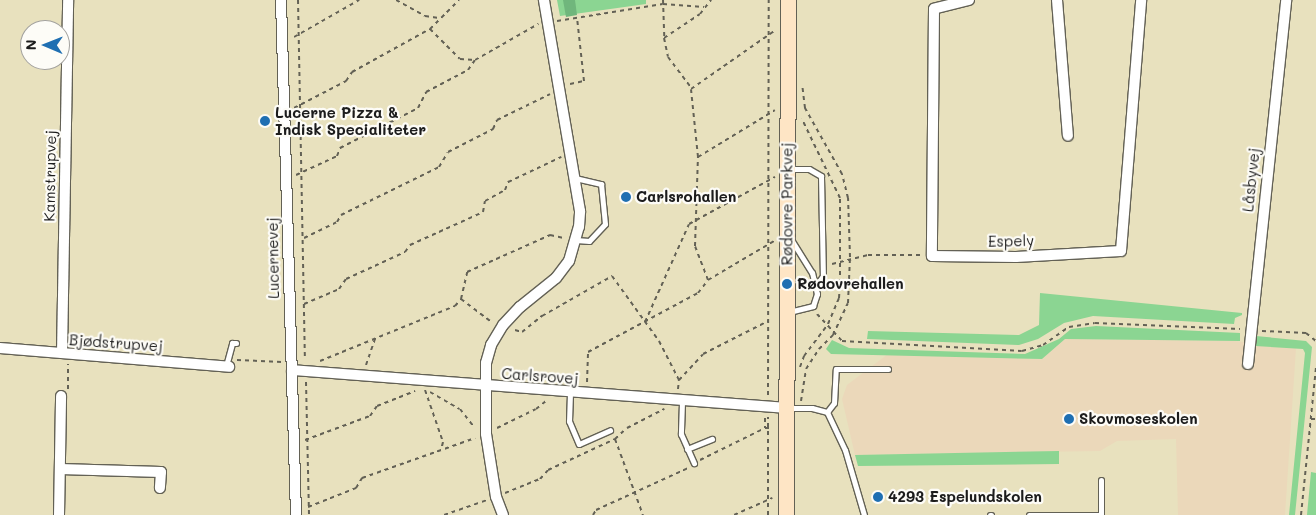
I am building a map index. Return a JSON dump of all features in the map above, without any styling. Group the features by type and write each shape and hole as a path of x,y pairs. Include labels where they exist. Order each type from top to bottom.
{"street":[{"name":"Kamstrupvej","path":"65,354 68,0"},
{"name":"Lucernevej","path":"281,0 296,512"},
{"path":"503,515 496,497 483,435 484,387 491,346 502,327 520,307 556,278 569,261 576,240 580,212 544,0"},
{"name":"Rødovre Parkvej","path":"786,515 788,0"},
{"path":"932,256 934,9 969,0"},
{"path":"1057,0 1068,136"},
{"name":"Espely","path":"932,256 1016,257 1121,251 1141,0"},
{"name":"Låsbyvej","path":"1248,364 1250,330 1286,0"},
{"name":"Bjødstrupvej","path":"0,348 227,366"},
{"name":"Carlsrovej","path":"292,366 307,372 425,385 484,387 786,408"},
{"path":"59,515 61,396"},
{"path":"60,469 161,472 160,488"}],"lane":[{"path":"787,169 809,169 821,176 823,276 817,284"},
{"path":"574,178 601,184 605,224 589,241 576,240"},
{"path":"786,313 810,307 817,294 817,284 787,233"},
{"path":"227,366 232,343 236,343"},
{"path":"827,412 834,403 836,369 888,369"},
{"path":"570,393 569,421 579,444 610,430"},
{"path":"675,401 681,434 694,463"},
{"path":"786,408 812,408 827,412 845,450 864,515"},
{"path":"687,449 712,439"},
{"path":"1029,515 1101,515 1101,480"}],"path":[{"path":"298,0 304,304 309,440 309,515"},
{"path":"282,40 299,35 359,0"},
{"path":"396,0 425,16 439,18"},
{"path":"284,109 300,108 346,81 352,72 430,29 459,0"},
{"path":"663,0 664,38 668,57 691,89 698,157 695,246 708,280"},
{"path":"664,38 700,14 710,0"},
{"path":"768,515 767,245 769,0"},
{"path":"287,178 337,156 340,148 418,108 426,92 468,70 475,60 547,21 663,4 689,4 704,7"},
{"path":"288,239 303,238 337,222 341,215 439,168 448,152 493,129 497,120 558,88 584,80 576,18"},
{"path":"691,89 788,22"},
{"path":"430,29 460,59 475,60"},
{"path":"698,157 788,103"},
{"path":"289,304 304,304 339,289 346,279 405,252 410,246 483,212 485,201 505,190 508,182 570,152"},
{"path":"645,322 689,224 787,169"},
{"path":"587,394 588,352 698,293 708,280 787,233"},
{"path":"307,372 312,364 456,306 461,299 467,272 550,235 576,240"},
{"path":"823,269 850,257 932,256"},
{"path":"461,299 502,327 522,332 542,316 612,276 670,359 679,380"},
{"path":"810,307 842,341 855,343 1022,351 1043,345 1069,327 1095,323 1306,333 1316,339"},
{"path":"444,515 540,479 548,470 615,439 627,428 663,411 675,401 679,380 703,354 768,321"},
{"path":"799,370 804,356 828,326"},
{"path":"361,377 376,338"},
{"path":"61,396 68,392 65,354"},
{"path":"227,366 232,360 292,366"},
{"path":"1301,515 1316,367"},
{"path":"798,384 802,398"},
{"path":"294,441 309,440 370,416 377,406 425,385"},
{"path":"425,385 460,409 483,435"},
{"path":"425,385 443,442 441,450"},
{"path":"296,512 356,488 362,478 483,435 546,403 550,392"},
{"path":"1311,419 1316,419"},
{"path":"610,430 643,515"},
{"path":"734,515 786,492"}],"shaded area":[{"name":"Skovmoseskolen","path":"1065,339 1234,341 1296,348 1285,515 1178,515 1176,439 1117,441 1100,451 855,455 842,399 847,385 888,354 1042,359"}],"green space":[{"path":"557,0 646,0 646,4 560,16"},
{"path":"563,0 575,0 577,15 566,17"},
{"path":"1040,293 1242,313 1242,315 1235,318 1234,324 1093,316 1064,323 1038,339 1019,345 867,339 868,331 1019,335 1039,325"},
{"path":"1096,326 1240,333 1240,341 1065,339 1042,359 831,354 826,349 832,340 849,348 1025,354 1059,339 1071,329"},
{"path":"1256,336 1306,341 1312,347 1295,515 1289,515 1305,353 1303,349 1255,346"},
{"path":"1059,451 1059,464 858,466 855,455"},
{"path":"1311,472 1316,473 1316,515 1307,515"}],"place":[{"name":"Lucerne Pizza & Indisk Specialiteter","path":"265,121"},
{"name":"Carlsrohallen","path":"626,197"},
{"name":"Rødovrehallen","path":"787,284"},
{"name":"Skovmoseskolen","path":"1069,419"},
{"name":"4293 Espelundskolen","path":"878,497"}]}
